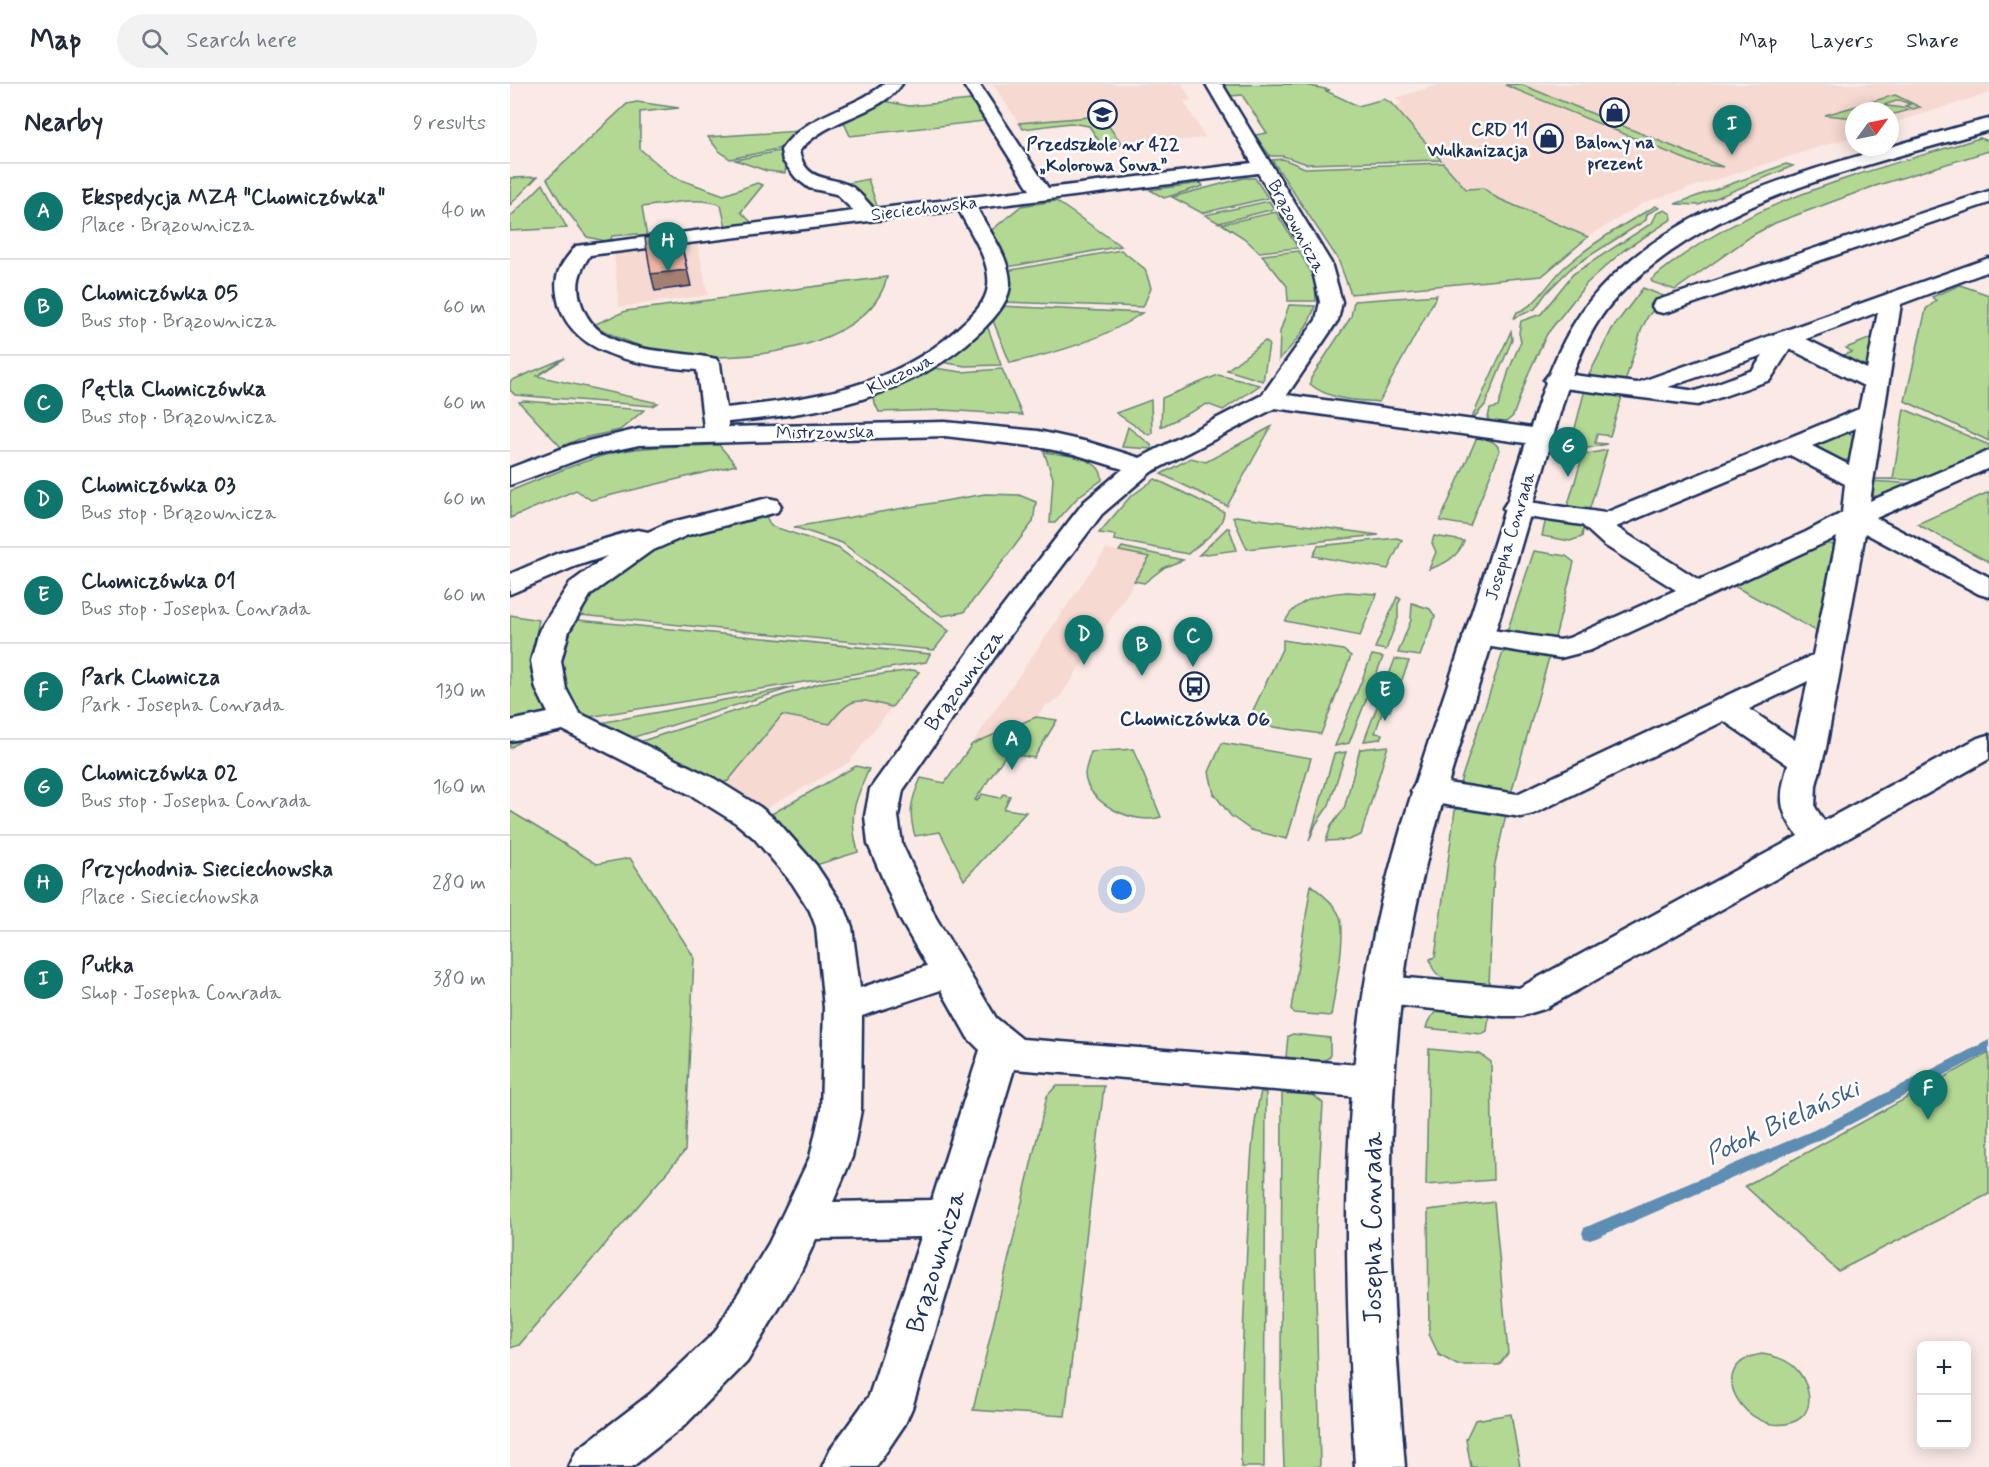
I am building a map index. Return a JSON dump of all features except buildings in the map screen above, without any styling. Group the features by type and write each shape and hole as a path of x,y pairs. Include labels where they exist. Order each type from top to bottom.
{"street":[{"path":"869,215 843,190 816,184 792,161 790,150 808,130 883,96 894,84"},
{"path":"971,84 1042,193"},
{"name":"Brązownicza","path":"1214,84 1321,263 1331,302 1327,320 1271,400 1142,467 1093,508 997,633 887,789 880,818 885,844 918,919 982,1028 1001,1046 1016,1054 1373,1082"},
{"name":"Josepha Conrada","path":"1380,1467 1371,1290 1370,1203 1373,1082 1401,890 1428,791 1478,637 1556,380 1578,334 1606,296 1654,252 1704,220 1759,196 1850,165 1988,125"},
{"name":"Sieciechowska","path":"716,425 708,364 669,360 616,347 600,341 581,326 570,308 567,279 583,250 1265,167"},
{"path":"1663,306 1989,197"},
{"name":"Kluczowa","path":"716,425 863,393 907,375 929,363 968,333 986,314 1000,285 997,267 965,203"},
{"path":"1556,380 1698,398 1762,375 1785,338 1989,264"},
{"path":"1821,837 1802,821 1798,812 1800,781 1806,762 1855,517 1859,481 1892,300"},
{"path":"1785,338 1876,383"},
{"path":"1271,400 1540,437"},
{"path":"1516,508 1608,521 1871,413"},
{"name":"Mistrzowska","path":"510,477 604,443 716,425 945,429 985,432 1079,447 1142,467"},
{"path":"1792,446 1859,481"},
{"path":"1478,637 1560,649 1580,644 1816,538 1855,517 1985,464"},
{"path":"510,585 566,560 618,543 768,506"},
{"path":"1855,517 1989,588"},
{"path":"1592,520 1614,539 1697,591"},
{"path":"594,1467 667,1410 731,1347 803,1221 831,1157 841,1110 843,1008 834,927 827,909 804,874 766,830 748,814 704,787 567,719 550,689 546,661 554,631 580,589 641,545 678,529"},
{"path":"1428,791 1521,806 1827,660"},
{"path":"1726,708 1806,762"},
{"path":"510,731 567,719"},
{"path":"1385,990 1502,1002 1521,1002 1530,999 1989,745"},
{"path":"843,1008 950,973"},
{"name":"Brązownicza","path":"847,1467 888,1408 903,1366 1001,1046"},
{"path":"803,1221 947,1218"}],"shaded area":[{"name":"Przedszkole nr 422 „Kolorowa Sowa”","path":"993,84 1182,84 1191,100 1184,101 1205,138 1132,144 1133,146 1128,147 1123,145 1103,119 1090,117 1019,123"},
{"path":"1442,84 1989,84 1989,93 1899,121 1899,102 1845,102 1845,139 1645,202 1588,237 1497,198 1483,189 1466,189 1395,106 1403,103 1395,98"},
{"path":"697,242 708,295 619,307 614,252"},
{"path":"1106,549 1151,557 1058,700 1046,705 1036,717 972,744"},
{"path":"860,700 892,707 848,763 761,811 716,785 728,781 782,715 830,724 843,706"}],"green space":[{"path":"1300,84 1330,90 1326,91 1358,106 1384,99 1390,102 1441,160 1307,164 1283,156 1270,156 1255,135 1267,133 1242,95 1230,96 1225,85"},
{"path":"1520,84 1723,167 1697,164 1505,85"},
{"path":"1895,95 1920,107 1913,109 1905,106 1910,104 1899,100 1870,102"},
{"path":"971,100 985,121 850,136 841,116 884,101 909,106"},
{"path":"637,102 679,108 640,112 640,149 673,177 724,195 757,183 763,185 741,212 753,224 726,228 721,205 702,201 682,202 642,207 647,237 637,238 637,234 612,236 610,242 587,237 561,203 547,179 627,104"},
{"path":"1899,107 1909,110 1899,113"},
{"path":"1845,109 1845,117 1825,115"},
{"path":"1090,117 1103,119 1123,145 1103,147 1089,126 1070,123 1023,129 1019,123"},
{"path":"799,131 786,147 730,159 718,150 708,137"},
{"path":"1980,138 1989,141 1989,151 1872,187 1775,223 1753,235 1675,290 1651,280 1687,252 1725,229 1766,209 1850,177"},
{"path":"784,150 789,169 785,170 785,173 767,171 735,160"},
{"path":"1283,159 1305,168 1443,163 1466,189 1483,188 1497,198 1588,237 1542,276 1351,294 1338,259 1272,160"},
{"path":"1786,164 1793,166 1699,205 1675,204"},
{"path":"537,177 510,205 510,178"},
{"path":"1244,178 1255,178 1268,198 1202,213 1172,197"},
{"path":"868,179 878,209 872,209 849,183"},
{"path":"1201,183 1203,186 1164,198 1150,190"},
{"path":"543,184 567,228 510,231 510,217"},
{"path":"1056,201 1121,246 1002,268 987,234 1021,206"},
{"path":"1269,201 1274,209 1219,223 1205,215"},
{"path":"1656,206 1659,208 1647,214 1646,220 1572,267 1547,292 1535,309 1514,318 1517,312 1531,304 1577,257 1610,233"},
{"path":"1665,210 1671,214 1672,219 1624,250 1587,283 1547,334 1529,372 1513,416 1506,422 1487,422 1490,409 1498,407 1521,341 1519,333 1521,321 1541,314 1573,274 1652,223 1657,213"},
{"path":"1276,212 1298,248 1259,252 1244,238 1222,224"},
{"path":"1121,250 1145,269 1151,288 1143,307 1002,302 1010,285 1006,271"},
{"path":"1299,251 1315,280 1316,301 1288,301 1287,286 1262,255"},
{"path":"887,277 875,302 855,322 828,337 797,347 763,354 700,357 674,354 632,343 593,325 626,311"},
{"path":"1960,285 1989,295 1989,441 1905,401 1926,309 1936,301 1932,297"},
{"path":"1643,288 1666,297 1648,316 1624,385 1587,379 1612,329"},
{"path":"1437,295 1379,402 1334,396 1310,384 1311,378 1351,317 1354,301"},
{"path":"1289,305 1315,306 1305,328 1279,360 1280,332"},
{"path":"1000,306 1142,313 1095,338 1045,355 1010,363 992,318"},
{"path":"987,325 1001,365 965,366 941,362 967,345"},
{"path":"1511,331 1512,340 1485,405 1470,422"},
{"path":"1874,337 1869,363 1857,367 1840,356 1852,352 1846,348"},
{"path":"1265,341 1269,344 1263,381 1227,370"},
{"path":"565,358 537,376 658,403 653,406 515,395 510,390 510,381"},
{"path":"934,368 962,372 1002,369 1022,415 943,410 879,412 873,399 875,395"},
{"path":"1218,375 1260,385 1223,410 1207,404 1161,427 1162,398"},
{"path":"1585,389 1623,393 1610,436 1597,434 1595,443 1607,444 1569,452"},
{"path":"1151,400 1152,433 1149,435 1116,413"},
{"path":"519,402 644,410 620,430 579,439 561,447"},
{"path":"1904,409 1989,445 1989,455 1931,480 1868,479 1893,479"},
{"path":"1128,427 1151,445 1152,449 1122,447"},
{"path":"1271,427 1227,506 1161,474 1191,458 1206,462"},
{"path":"1841,432 1856,435 1855,459 1838,461 1812,449 1811,443"},
{"path":"1477,437 1493,442 1500,450 1470,526 1440,521"},
{"path":"719,445 736,465 591,500 576,490 510,518 510,491 584,462 636,449"},
{"path":"1607,450 1588,515 1566,511 1583,455"},
{"path":"1044,452 1089,461 1101,472 1102,480 1079,496 1055,523 1050,523 1053,478"},
{"path":"1155,479 1224,512 1215,530 1188,554 1114,540 1115,535 1099,533 1130,497"},
{"path":"1869,481 1919,484 1884,499 1871,495"},
{"path":"1989,492 1989,562 1917,524"},
{"path":"985,494 1019,495 1036,502 1033,522 964,612 942,616 842,543 794,527"},
{"path":"763,511 771,526 838,548 949,631 934,650 569,614 618,567 692,531"},
{"path":"1233,517 1379,535 1247,549"},
{"path":"1546,518 1584,524 1582,537 1570,541 1542,536"},
{"path":"1229,528 1237,550 1199,555"},
{"path":"1434,536 1464,541 1450,559 1429,569 1436,552 1432,543"},
{"path":"1397,538 1402,540 1388,569 1313,556 1318,546"},
{"path":"1824,543 1836,545 1822,634 1734,586"},
{"path":"1122,547 1183,560 1165,567 1144,583 1134,581 1150,557 1119,551"},
{"path":"1534,551 1566,556 1574,562 1554,642 1506,635"},
{"path":"1347,592 1377,594 1360,636 1285,621 1296,607 1304,602 1320,596"},
{"path":"1397,597 1401,599 1398,604 1398,618 1386,650 1375,648"},
{"path":"1412,603 1430,609 1435,616 1420,656 1398,653 1411,620"},
{"path":"510,615 539,620 531,659 534,687 552,721 510,748"},
{"path":"567,619 930,654 926,662 583,718 558,687 559,637"},
{"path":"1283,640 1343,650 1351,656 1321,734 1247,723 1283,647"},
{"path":"1517,648 1550,654 1510,797 1459,786 1503,652"},
{"path":"1372,655 1383,657 1349,743 1335,746"},
{"path":"1395,659 1409,661 1390,711 1383,710 1375,733 1382,734 1380,739 1364,741"},
{"path":"913,670 919,672 892,707 856,701 844,708 830,724 782,715 728,781 716,785 633,744 824,682"},
{"path":"794,687 628,739 594,724"},
{"path":"1036,717 1057,720 1034,758 1007,753 975,800 977,801 982,794 1000,798 1003,794 1010,796 1004,809 1026,812 964,880 940,832 915,836 912,806 921,778 945,783 972,744"},
{"path":"1222,743 1311,758 1287,839 1251,830 1231,816 1214,794 1209,772"},
{"path":"1388,746 1361,835 1348,840 1326,841 1331,826 1344,809 1360,749"},
{"path":"1133,749 1161,817 1139,818 1115,810 1094,795 1088,786 1085,773 1091,752"},
{"path":"1346,752 1329,805 1316,824 1309,841 1334,754"},
{"path":"856,766 869,769 854,809 853,828 858,852 813,866 768,816"},
{"path":"1470,803 1507,810 1494,868 1489,985 1462,984 1445,979 1438,975 1430,959 1435,957 1455,810"},
{"path":"510,811 597,864 630,858 694,957 685,1151 519,1345 510,1348"},
{"path":"1311,885 1335,908 1342,925 1341,950 1331,1016 1294,1013 1291,1009"},
{"path":"1448,1009 1487,1012 1489,1016 1487,1031 1482,1034 1426,1028 1434,1014"},
{"path":"1293,1034 1330,1038 1330,1057 1321,1062 1286,1057 1288,1036"},
{"path":"1429,1049 1480,1054 1491,1062 1493,1180 1426,1185"},
{"path":"1989,1053 1989,1194 1838,1271 1745,1186"},
{"path":"1056,1086 1104,1086 1065,1416 973,1410 1047,1096"},
{"path":"1261,1091 1266,1093 1264,1467 1241,1467 1241,1385 1251,1168 1254,1129"},
{"path":"1282,1093 1313,1095 1323,1103 1315,1250 1320,1467 1284,1467 1281,1382"},
{"path":"1494,1202 1508,1353 1499,1365 1457,1365 1439,1355 1429,1334 1428,1210"},
{"path":"1762,1354 1789,1363 1803,1378 1809,1395 1809,1403 1801,1417 1793,1422 1776,1424 1761,1420 1747,1411 1737,1398 1732,1385 1734,1372 1743,1361"},
{"path":"1511,1414 1520,1467 1471,1467 1466,1439 1475,1420"}],"waterway":[{"name":"Potok Bielański","path":"1590,1233 1819,1134 1989,1045"}],"place":[{"name":"Balony na prezent","path":"1615,113"},
{"name":"Przedszkole nr 422 „Kolorowa Sowa”","path":"1103,115"},
{"name":"CRD 11 Wulkanizacja","path":"1549,139"},
{"name":"Putka","path":"1732,155"},
{"name":"Przychodnia Sieciechowska","path":"668,272"},
{"name":"Chomiczówka 02","path":"1568,477"},
{"name":"Chomiczówka 03","path":"1084,665"},
{"name":"Pętla Chomiczówka","path":"1193,667"},
{"name":"Chomiczówka 05","path":"1142,676"},
{"name":"Chomiczówka 06","path":"1195,687"},
{"name":"Chomiczówka 01","path":"1385,721"},
{"name":"Ekspedycja MZA \"Chomiczówka\"","path":"1012,770"},
{"name":"Park Chomicza","path":"1928,1120"}]}
